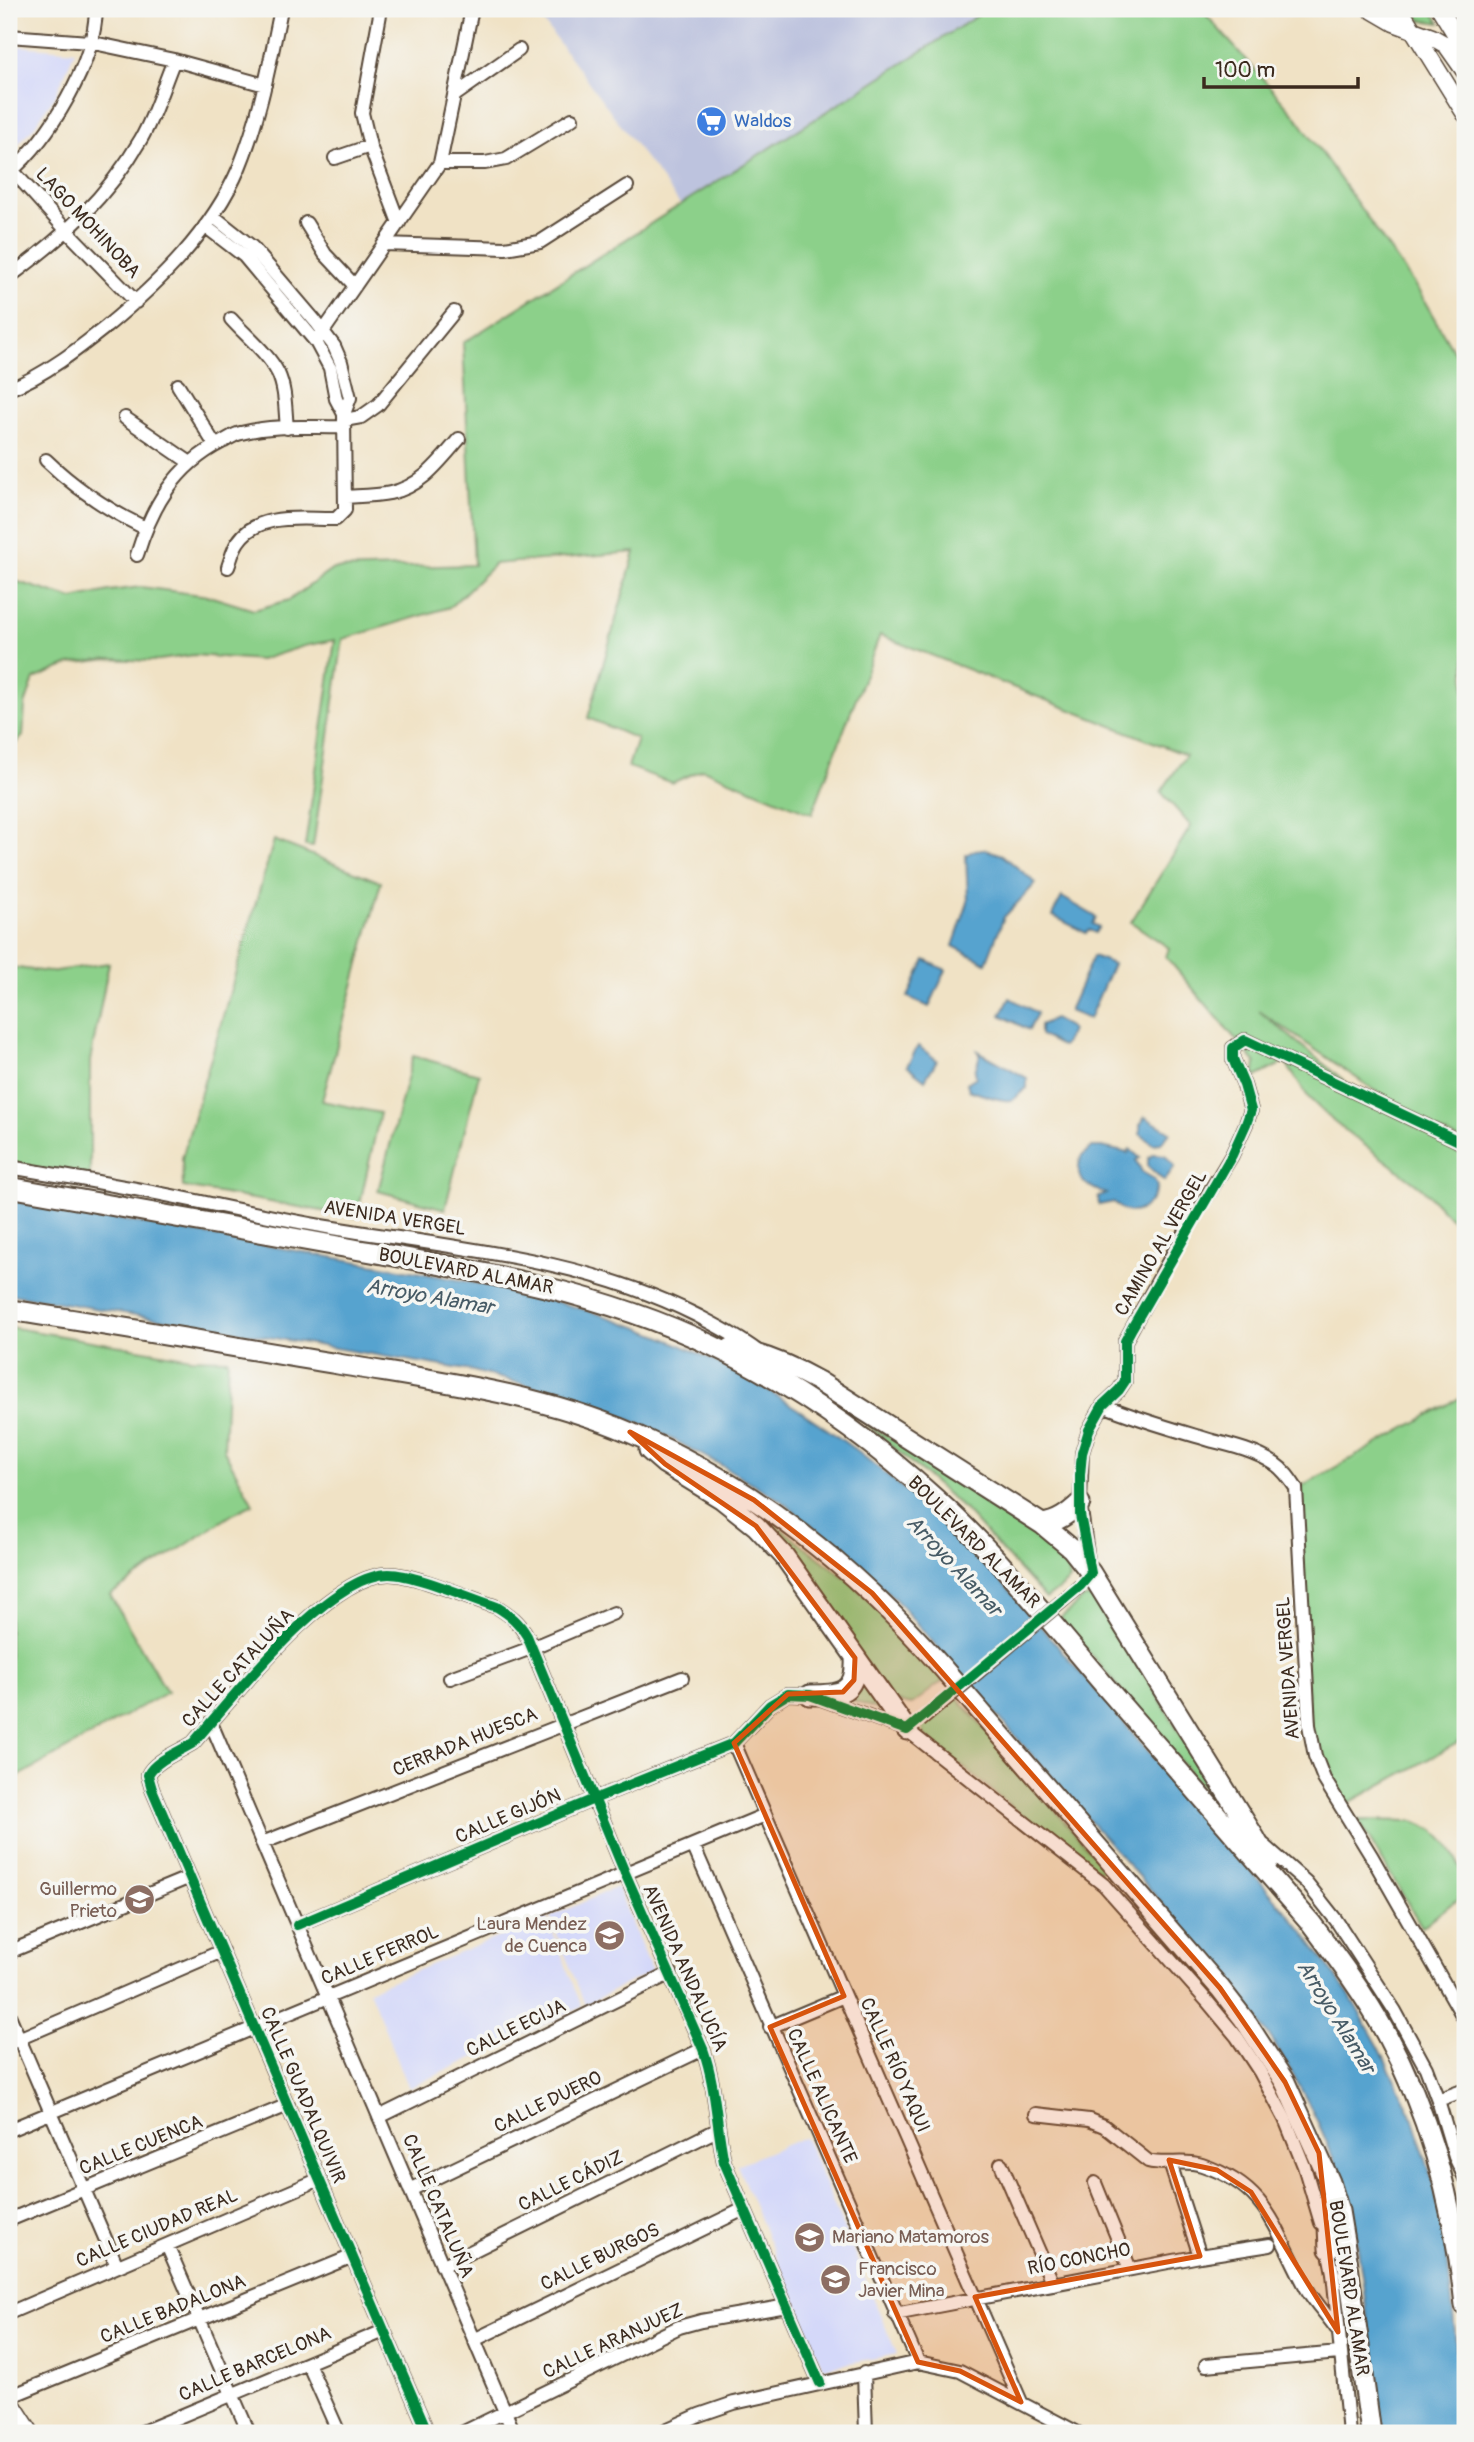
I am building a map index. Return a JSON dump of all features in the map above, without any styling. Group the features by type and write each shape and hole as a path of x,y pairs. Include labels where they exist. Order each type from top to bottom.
{"highway":[{"name":"BOULEVARD ALAMAR","path":"9,1187 503,1277 591,1297 709,1344 772,1377 832,1416 883,1454 939,1502 1030,1597 1283,1891 1346,1970 1385,2032 1412,2086 1445,2191 1460,2255 1465,2305"},
{"name":"BOULEVARD ALAMAR","path":"9,1310 127,1327 486,1389 551,1405 630,1432 702,1468 808,1536 901,1621 1220,1988 1244,2019 1285,2082 1319,2153 1339,2211 1371,2433"},
{"path":"709,1344 759,1353 818,1381 1042,1524 1072,1549 1086,1579 1255,1838 1283,1891"},
{"path":"630,1432 665,1464 722,1499 756,1526 784,1556 855,1658 914,1725"},
{"path":"1042,1524 1052,1523 1080,1503"},
{"path":"810,1695 843,1692 850,1686 855,1673 855,1658"},
{"path":"1319,2153 1328,2212 1329,2249"}],"main road":[{"path":"1370,9 1394,23 1446,45 1465,72"},
{"path":"1400,9 1465,114"},
{"path":"1440,9 1465,50"},
{"path":"9,2398 31,2433"}],"street":[{"path":"11,171 49,127 75,85 96,9"},
{"path":"9,389 48,368 89,340 136,302 209,221 238,169 265,85 281,9"},
{"path":"381,9 362,103 363,122 399,223"},
{"path":"320,337 440,163 472,9"},
{"path":"9,36 89,42 265,85"},
{"path":"455,95 519,50"},
{"path":"9,277 67,232 114,180 142,138 174,61"},
{"path":"440,163 485,163 506,159 572,119"},
{"path":"335,158 370,146"},
{"name":"LAGO MOHINOBA","path":"11,171 136,302"},
{"path":"384,244 505,248 525,246 540,242 627,186"},
{"path":"209,221 251,247 276,286 341,362 350,398 344,421 345,509 342,514 336,519 265,521 253,526 236,545 228,567"},
{"path":"306,223 326,254 355,286"},
{"path":"137,555 145,528 156,505 189,462 240,433 344,421 361,416 378,405 454,312"},
{"path":"231,319 278,373 283,387 287,428"},
{"path":"178,384 215,445"},
{"path":"125,418 189,462"},
{"path":"345,497 391,493 419,481 459,439"},
{"path":"46,460 82,492 145,528"},
{"name":"CAMINO AL VERGEL","path":"1086,1579 1080,1503 1082,1453 1088,1430 1104,1405 1125,1381 1125,1341 1232,1155 1246,1124 1251,1110 1233,1059 1233,1048 1245,1041 1465,1144"},
{"name":"AVENIDA VERGEL","path":"9,1167 324,1226 517,1256 573,1269 673,1303 726,1331 759,1353"},
{"name":"AVENIDA VERGEL","path":"1104,1405 1131,1417 1236,1446 1257,1455 1274,1463 1287,1474 1296,1488 1309,1725 1315,1756 1324,1779 1465,2020"},
{"name":"CALLE CATALUÑA","path":"149,1770 193,1743 287,1636 334,1598 375,1575 407,1577 497,1607 510,1615"},
{"path":"914,1725 1086,1579"},
{"path":"450,1678 614,1613"},
{"name":"AVENIDA ANDALUCÍA","path":"510,1615 520,1625 531,1648 625,1873 703,2049 710,2070 724,2162 820,2383"},
{"name":"CERRADA HUESCA","path":"262,1843 682,1678"},
{"path":"734,1742 769,1705 788,1694 810,1695 914,1725 1104,1885 1237,2037 1260,2072 1285,2119 1304,2166 1329,2249 1349,2433"},
{"name":"CALLE CATALUÑA","path":"211,1723 514,2433"},
{"name":"CALLE GIJÓN","path":"297,1925 734,1742"},
{"name":"CALLE RÍO YAQUI","path":"734,1742 1021,2402"},
{"name":"CALLE GUADALQUIVIR","path":"149,1770 152,1789 428,2433"},
{"name":"CALLE FERROL","path":"9,2130 765,1815"},
{"path":"1255,1838 1306,1882 1336,1920 1395,2011 1426,2068 1455,2157 1465,2178"},
{"name":"CALLE ALICANTE","path":"693,1845 918,2362"},
{"path":"9,1952 190,1877"},
{"path":"14,2041 222,1951"},
{"name":"CALLE ECIJA","path":"379,2117 671,1973"},
{"path":"771,2027 844,1996"},
{"path":"9,2015 14,2041 51,2113 117,2266"},
{"name":"CALLE DUERO","path":"410,2190 703,2049"},
{"path":"1438,2100 1465,2090"},
{"name":"CALLE CUENCA","path":"9,2220 288,2105"},
{"path":"1036,2114 1089,2120 1104,2126 1148,2161 1197,2164 1239,2182 1251,2192 1286,2243 1307,2289 1338,2332"},
{"name":"CALLE CÁDIZ","path":"442,2266 718,2130"},
{"path":"1170,2163 1200,2256"},
{"path":"1001,2164 1053,2284"},
{"name":"CALLE CIUDAD REAL","path":"9,2313 320,2179"},
{"path":"1095,2183 1130,2269"},
{"name":"CALLE BURGOS","path":"474,2340 744,2209"},
{"path":"167,2245 249,2433"},
{"name":"RÍO CONCHO","path":"895,2314 975,2297 1270,2245"},
{"name":"CALLE BADALONA","path":"9,2398 353,2256"},
{"name":"CALLE ARANJUEZ","path":"462,2433 679,2327 788,2306"},
{"name":"CALLE BARCELONA","path":"140,2433 157,2430 384,2331"},
{"path":"1206,2365 1339,2353"},
{"path":"659,2433 734,2403 918,2362 960,2371 1078,2433"},
{"path":"308,2363 339,2433"},
{"path":"864,2373 866,2433"}],"highlighted area":[{"path":"630,1432 754,1500 872,1593 1220,1988 1285,2082 1319,2153 1338,2332 1251,2192 1217,2170 1169,2160 1200,2256 975,2297 1021,2402 960,2371 918,2362 770,2027 844,1996 734,1743 788,1694 843,1692 854,1680 855,1658 756,1526 665,1464"}],"shaded area":[{"name":"Waldos","path":"530,9 988,9 680,204 542,20"},
{"path":"9,45 75,51 56,94 34,127 9,154"},
{"path":"617,1887 652,1971 585,2005 550,1917"},
{"path":"547,1917 582,2007 409,2088 369,1990"},
{"path":"805,2137 897,2354 823,2368 737,2165"}],"green space":[{"path":"988,9 1201,9 1295,115 1418,290 1458,359 1465,379 1465,1142 1428,1127 1259,1011 1358,1092 1465,1157 1465,1234 1422,1188 1334,1122 1309,1098 1285,1062 1254,1078 1256,1063 1166,957 1169,948 1131,922 1191,826 1161,792 1186,755 880,635 812,814 703,769 672,783 628,767 637,739 588,718 635,552 493,564 450,607 343,639 313,847 305,846 335,640 304,646 260,660 194,655 152,661 108,659 70,664 34,679 25,705 23,736 9,750 9,579 73,599 141,587 209,596 254,610 289,600 333,569 474,565 463,343"},
{"path":"1414,9 1431,9 1440,23 1421,20"},
{"path":"274,840 381,882 322,1101 380,1113 357,1217 183,1187 182,1158"},
{"path":"109,963 90,1061 90,1181 9,1167 9,967 49,972"},
{"path":"413,1056 479,1074 445,1209 378,1191"},
{"path":"9,1327 191,1358 228,1359 224,1450 253,1504 233,1514 110,1595 167,1692 14,1779 9,1785"},
{"path":"1465,1395 1465,1739 1341,1807 1309,1728 1293,1491"},
{"path":"864,1422 1025,1522 1058,1549 1068,1564 1070,1580 1046,1599 962,1507"},
{"path":"689,1468 740,1497 852,1583 944,1680 911,1705 893,1701 786,1552"},
{"path":"1084,1598 1099,1600 1244,1837 1060,1618"},
{"path":"863,1685 880,1709 880,1710 852,1701"},
{"path":"957,1697 1105,1868 1100,1871 1034,1825 925,1736 924,1723"},
{"path":"1358,1820 1414,1821 1434,1830 1449,1846 1465,1877 1465,1893 1422,1927"}],"water":[{"path":"984,849 1002,855 1036,883 1004,917 986,963 953,946 968,902 966,855"},
{"path":"1062,897 1096,917 1093,924 1099,927 1095,933 1090,930 1086,933 1053,916"},
{"path":"1093,956 1113,964 1089,1019 1069,1011"},
{"path":"925,960 946,970 929,1007 908,997"},
{"path":"1010,998 1037,1013 1029,1030 1001,1015"},
{"path":"1054,1019 1071,1031 1061,1046 1040,1035 1040,1025"},
{"path":"918,1046 937,1060 925,1080 907,1066"},
{"path":"978,1051 1027,1078 1027,1088 1011,1100 992,1098 969,1090 967,1083 976,1077 980,1055"},
{"path":"1145,1117 1170,1132 1161,1143 1153,1144 1140,1134 1140,1125"},
{"path":"1092,1147 1128,1153 1130,1149 1140,1158 1136,1160 1142,1172 1154,1179 1157,1186 1155,1194 1146,1206 1134,1212 1120,1208 1114,1202 1099,1205 1098,1197 1106,1194 1083,1182 1079,1172 1081,1157"},
{"path":"1153,1154 1165,1155 1175,1166 1164,1181 1148,1166 1148,1159"},
{"name":"Arroyo Alamar","path":"9,1200 473,1282 596,1313 676,1343 770,1391 857,1451 898,1484 976,1555 1012,1593 1302,1930 1350,1996 1379,2047 1411,2113 1431,2175 1446,2244 1465,2433 1379,2433 1364,2286 1348,2203 1324,2135 1291,2071 1231,1982 896,1600 841,1549 780,1500 723,1466 655,1430 569,1396 473,1371 9,1294"}],"cycle path":[{"path":"297,1925 594,1799 734,1743 770,1705 788,1694 810,1695 907,1730 1080,1586 1091,1573 1080,1515 1082,1453 1089,1430 1103,1405 1125,1381 1125,1341 1232,1155 1246,1124 1251,1110 1233,1059 1233,1048 1245,1040 1465,1144"},
{"path":"428,2433 148,1775 161,1761 193,1743 256,1670 310,1616 338,1594 365,1579 389,1574 427,1582 497,1607 514,1619 527,1636 625,1873 703,2049 711,2077 724,2162 820,2383"}],"place":[{"name":"Waldos","path":"711,121"},
{"name":"Guillermo Prieto","path":"140,1900"},
{"name":"Laura Mendez de Cuenca","path":"610,1935"},
{"name":"Mariano Matamoros","path":"809,2237"},
{"name":"Francisco Javier Mina","path":"835,2280"}]}
